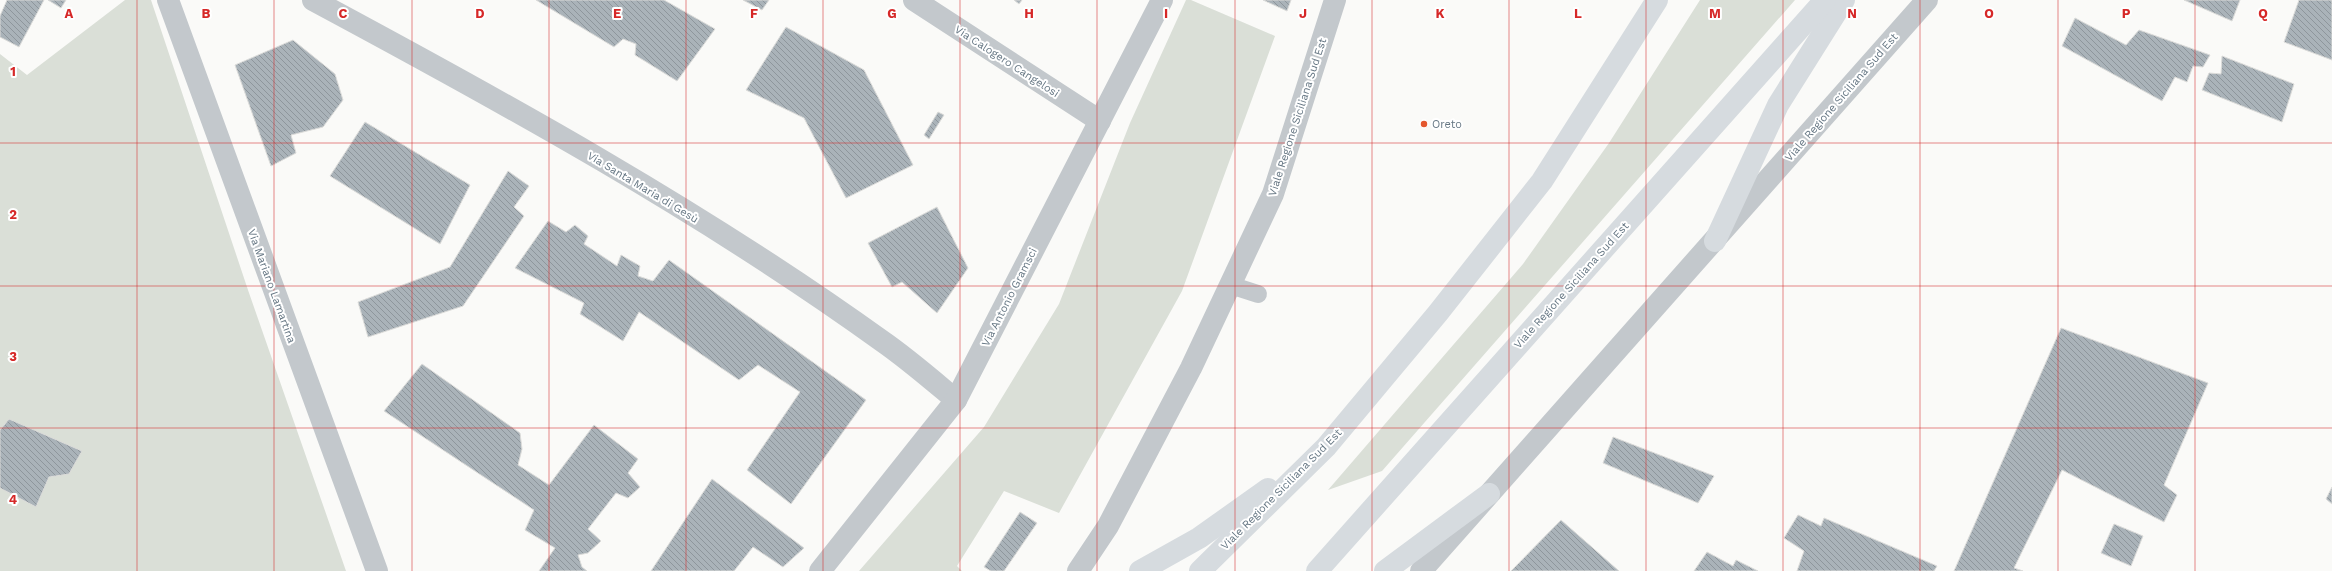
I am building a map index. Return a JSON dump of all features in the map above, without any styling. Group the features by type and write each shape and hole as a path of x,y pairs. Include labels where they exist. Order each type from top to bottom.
{"main road":[{"name":"Viale Regione Siciliana Sud Est","path":"1200,571 1326,447 1438,313 1542,182 1657,0"},
{"name":"Viale Regione Siciliana Sud Est","path":"1317,571 1825,0"},
{"path":"1715,241 1778,105 1844,0"},
{"path":"1140,571 1199,538 1326,447"},
{"path":"1385,571 1489,494"}],"street":[{"name":"Via Mariano Lamartina","path":"168,0 377,571"},
{"name":"Via Santa Maria di Gesù","path":"313,0 417,56 588,153 749,250 883,341 956,400"},
{"name":"Via Calogero Cangelosi","path":"914,0 1100,121"},
{"name":"Via Antonio Gramsci","path":"820,571 956,400 1162,0"},
{"name":"Viale Regione Siciliana Sud Est","path":"1078,571 1108,526 1191,368 1273,194 1334,0"},
{"name":"Viale Regione Siciliana Sud Est","path":"1421,571 1927,0"}],"lane":[{"path":"1230,285 1258,294"}],"shaded area":[{"path":"125,0 151,0 248,290 346,571 0,571 0,54 27,75"},
{"path":"1186,0 1191,0 1275,36 1182,291 1059,513 1004,491 957,566 962,571 859,571 984,427 1059,304 1130,123"},
{"path":"1700,0 1795,0 1382,471 1328,490 1523,264 1609,143"}],"building":[{"path":"7,0 44,0 19,47 0,37 0,16"},
{"path":"48,0 66,0 61,8"},
{"path":"536,0 664,0 715,29 677,81 635,55 636,44 623,39 614,47"},
{"path":"743,0 769,0 762,10"},
{"path":"1014,0 1022,0 1019,4"},
{"path":"1263,0 1291,0 1287,11"},
{"path":"2184,0 2240,0 2232,21"},
{"path":"2299,0 2332,0 2332,60 2284,42"},
{"path":"2075,18 2126,45 2139,30 2210,55 2203,67 2193,66 2187,82 2175,77 2162,101 2062,46"},
{"path":"786,27 864,70 913,165 846,198 804,118 746,90"},
{"path":"293,40 335,74 343,100 323,127 291,135 296,153 271,166 235,65"},
{"path":"2222,56 2294,84 2282,122 2202,90 2209,73 2221,74"},
{"path":"938,112 944,115 929,139 924,135"},
{"path":"365,122 470,185 440,244 330,176"},
{"path":"508,171 529,186 514,207 524,216 463,306 368,337 358,302 450,267"},
{"path":"937,207 968,268 937,313 902,282 892,287 868,243"},
{"path":"548,221 566,232 575,225 588,236 584,244 617,266 621,255 640,266 638,276 653,281 669,260 866,400 791,504 747,470 800,392 758,365 739,380 639,312 623,341 580,314 584,303 515,268"},
{"path":"2061,328 2208,383 2164,485 2177,495 2164,522 2062,470 2014,568 2023,571 1954,571"},
{"path":"422,364 520,433 522,449 518,465 549,485 594,425 638,459 628,473 640,487 628,498 616,493 588,529 601,541 588,553 578,555 582,567 587,571 539,571 555,548 525,530 534,510 384,411"},
{"path":"9,419 82,451 69,474 49,477 36,507 0,488 0,430"},
{"path":"1613,437 1714,476 1698,503 1603,463"},
{"path":"712,479 804,548 783,567 753,547 734,571 651,571"},
{"path":"2332,487 2332,504 2326,499"},
{"path":"1020,512 1037,523 1004,571 991,571 984,567"},
{"path":"1798,515 1821,526 1824,518 1937,566 1934,571 1797,571 1804,551 1784,538"},
{"path":"1561,520 1619,571 1511,571"},
{"path":"2114,524 2143,536 2131,566 2101,553"},
{"path":"1707,552 1733,566 1736,560 1758,571 1694,571"}],"place":[{"name":"Oreto","path":"1424,124"}]}
